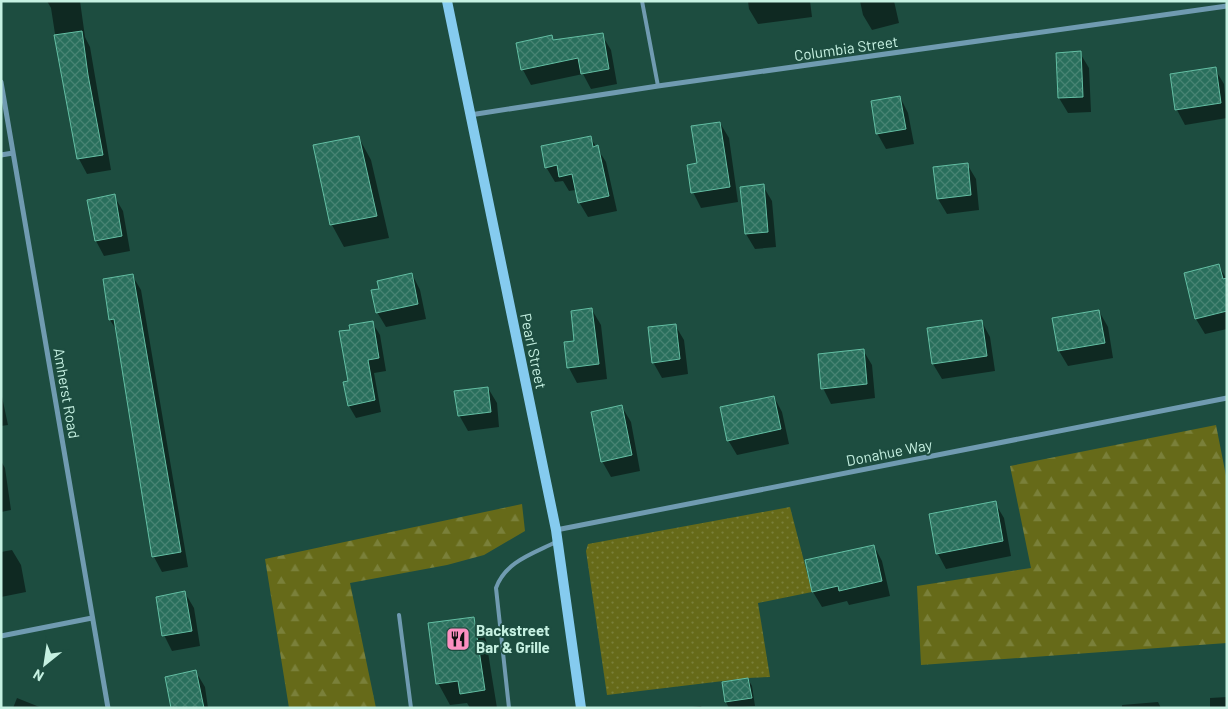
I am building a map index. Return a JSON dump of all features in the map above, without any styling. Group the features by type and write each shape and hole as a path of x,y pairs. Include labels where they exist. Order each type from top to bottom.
{"main road":[{"name":"Pearl Street","path":"447,1 557,536 581,708"}],"street":[{"name":"Columbia Street","path":"470,115 658,86 1227,6"},
{"name":"Amherst Road","path":"1,82 108,708"},
{"path":"1,155 13,153"},
{"name":"Donahue Way","path":"557,536 1227,398"},
{"path":"1,636 92,618"}],"lane":[{"path":"642,1 658,86"},
{"path":"509,708 496,588 501,575 514,563 557,536"},
{"path":"399,615 411,708"}],"green space":[{"path":"1216,425 1227,481 1227,643 921,665 917,586 1031,568 1010,466"},
{"path":"522,504 525,531 484,555 447,565 350,583 376,708 289,708 265,559"},
{"path":"790,507 812,592 758,603 770,677 607,695 586,551 588,544"}],"building":[{"path":"82,31 103,155 77,159 54,35"},
{"path":"603,33 609,69 581,74 578,58 521,70 516,43 552,35 553,40"},
{"path":"1081,51 1083,97 1058,98 1056,53"},
{"path":"1216,67 1221,103 1175,110 1170,74"},
{"path":"900,96 906,129 876,134 871,101"},
{"path":"720,122 730,187 691,193 687,165 697,163 691,126"},
{"path":"359,136 377,216 330,225 313,145"},
{"path":"591,136 593,147 598,145 609,196 578,203 572,174 559,177 557,165 545,168 541,146"},
{"path":"968,163 971,195 937,199 933,167"},
{"path":"764,184 768,232 745,234 740,187"},
{"path":"115,194 122,236 95,241 87,200"},
{"path":"1219,264 1223,279 1227,278 1227,311 1195,319 1184,273"},
{"path":"412,273 418,304 376,313 371,290 379,289 377,281"},
{"path":"133,274 181,552 152,557 114,319 109,320 103,279"},
{"path":"592,308 599,364 567,368 564,342 574,341 571,311"},
{"path":"1099,310 1105,343 1058,351 1052,318"},
{"path":"982,320 987,356 932,364 927,328"},
{"path":"373,321 379,358 368,360 375,400 348,406 343,382 348,381 339,331 350,330 349,325"},
{"path":"676,324 680,359 652,363 648,327"},
{"path":"864,349 867,384 821,389 818,354"},
{"path":"488,387 491,412 458,416 454,391"},
{"path":"774,396 781,429 727,441 720,407"},
{"path":"622,405 632,455 601,462 591,412"},
{"path":"996,501 1003,541 936,554 929,514"},
{"path":"874,545 882,581 839,591 838,586 812,592 805,560"},
{"path":"185,591 192,631 162,636 156,597"},
{"name":"Backstreet Bar & Grille","path":"474,617 485,690 460,694 458,681 436,684 428,623"},
{"path":"196,670 204,708 171,708 165,677"},
{"path":"748,678 752,698 725,702 722,682"}],"place":[{"name":"Backstreet Bar & Grille","path":"458,639"}]}
